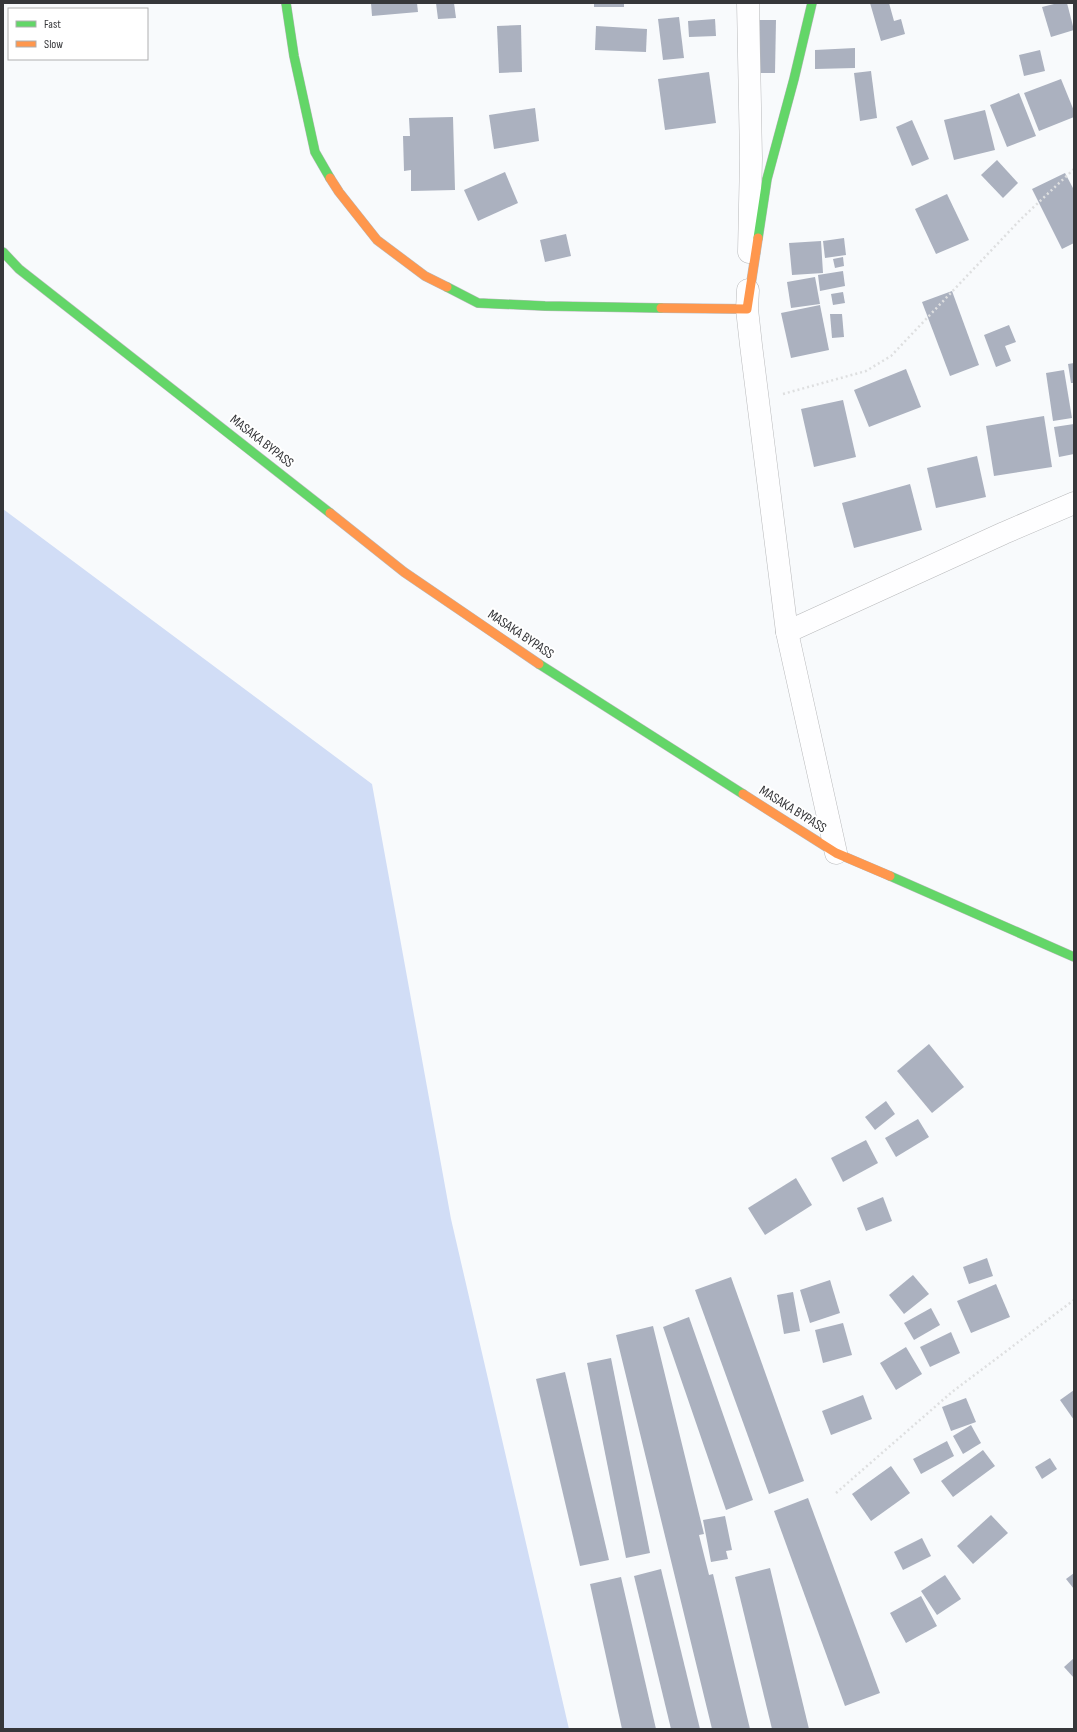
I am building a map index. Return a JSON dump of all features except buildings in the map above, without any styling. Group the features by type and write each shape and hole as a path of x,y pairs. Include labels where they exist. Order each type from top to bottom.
{"main road":[{"path":"286,3 294,56 316,152 339,192 377,240 425,276 478,303 545,306 747,309 767,179 794,79 812,3"},
{"name":"MASAKA BYPASS","path":"3,252 19,269 404,572 574,687 836,853 1074,957"}],"street":[{"path":"748,3 751,158 747,309 787,632 836,853"},
{"path":"787,632 1004,532 1074,503"}],"path":[{"path":"758,401 866,371 891,356 1021,219 1074,169"},
{"path":"836,1493 952,1392 1074,1300"}],"shaded area":[{"path":"3,509 372,784 451,1219 569,1729 3,1729"}],"traffic: fast":[{"path":"286,3 294,56 315,152 330,178"},
{"path":"758,238 767,179 794,79 812,3"},
{"path":"3,252 19,269 330,513"},
{"path":"447,287 478,303 661,308"},
{"path":"539,664 743,794"},
{"path":"890,876 1074,957"}],"traffic: slow":[{"path":"330,178 339,192 377,240 425,276 447,287"},
{"path":"661,308 747,309 758,238"},
{"path":"330,513 404,572 539,664"},
{"path":"743,794 836,853 890,876"}]}
